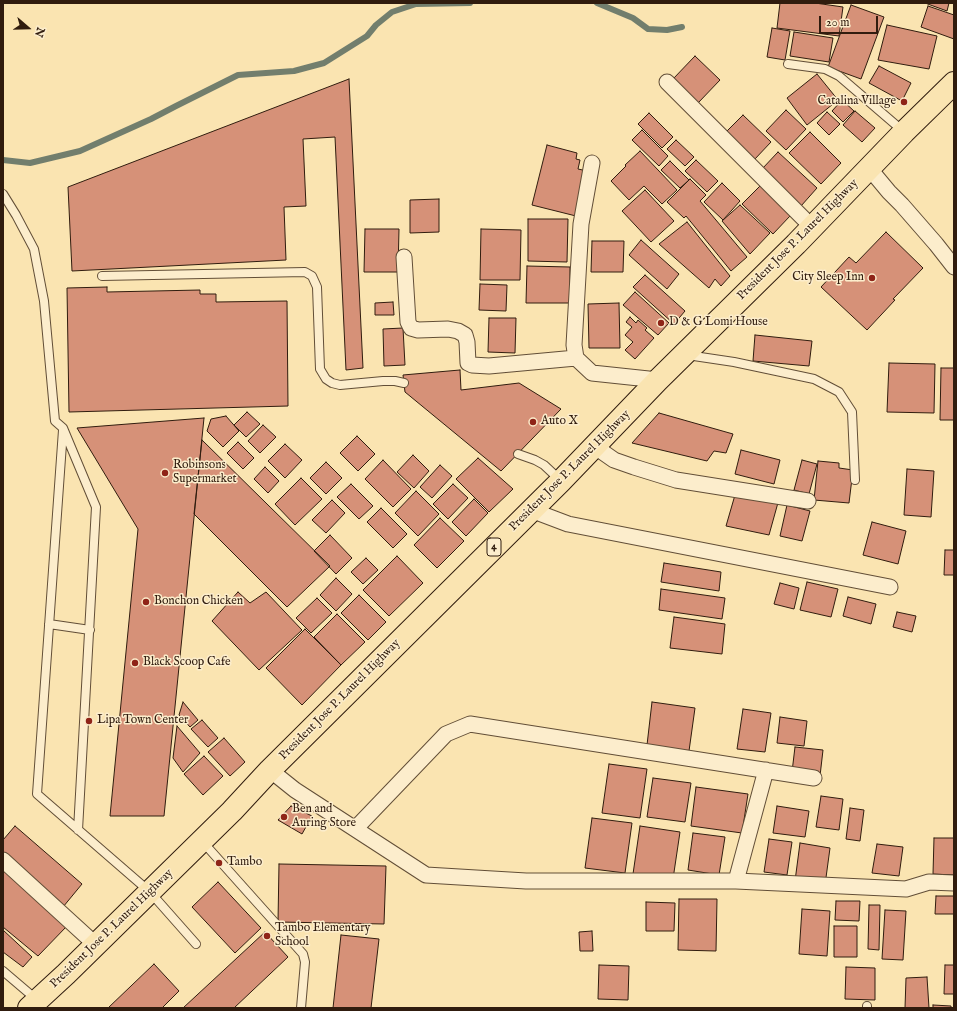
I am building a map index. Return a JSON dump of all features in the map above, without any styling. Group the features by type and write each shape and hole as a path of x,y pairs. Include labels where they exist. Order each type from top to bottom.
{"highway":[{"name":"President Jose P. Laurel Highway","path":"33,1004 96,945 232,811 270,770 560,481 658,380 812,228 904,132 954,83"}],"street":[{"path":"667,82 812,228"},
{"path":"592,163 581,224 574,345 576,358 592,373 658,380"},
{"path":"869,168 889,192 902,204 954,268"},
{"path":"404,257 408,322 411,328 458,330 465,335 467,342 468,363 472,365 489,366 576,358"},
{"path":"594,446 614,460 676,480 808,501"},
{"path":"531,510 568,524 627,534 890,587"},
{"path":"355,829 446,734 470,724 814,778"},
{"path":"270,770 295,790 426,875 526,881 736,881 906,889 929,882 954,883"},
{"path":"736,881 766,770"},
{"path":"3,860 96,945"}],"lane":[{"path":"788,64 825,69 838,76 904,132"},
{"path":"3,194 16,214 34,249 44,301 55,421 63,428 96,507 78,830"},
{"path":"102,276 305,272 312,276 317,287 320,369 326,378 332,383 340,385 383,381 404,383"},
{"path":"684,355 734,362 814,379 838,392 852,412 855,480"},
{"path":"63,428 37,794 150,892 196,944"},
{"path":"518,454 544,465 560,481"},
{"path":"49,624 90,630"},
{"path":"201,840 303,954 306,962 301,1008"},
{"path":"3,971 33,1004"}],"building":[{"path":"780,3 815,3 843,7 839,36 777,28"},
{"path":"925,3 949,3 947,11"},
{"path":"851,5 884,17 861,79 828,67"},
{"path":"928,6 954,15 954,39 921,27"},
{"path":"887,25 937,36 929,69 878,60"},
{"path":"772,28 790,31 785,60 767,57"},
{"path":"794,32 833,38 829,62 790,56"},
{"path":"695,56 720,80 698,103 673,79"},
{"path":"879,66 911,83 902,101 869,83"},
{"path":"817,74 838,100 807,125 787,98"},
{"path":"349,79 363,368 346,370 335,137 303,139 306,206 284,207 286,260 72,271 68,187"},
{"path":"842,100 854,111 843,122 832,111"},
{"path":"786,110 806,129 786,150 766,131"},
{"path":"855,111 875,128 862,142 843,125"},
{"path":"827,112 840,124 829,135 817,123"},
{"path":"649,113 673,137 662,148 638,124"},
{"path":"743,115 771,142 754,160 726,132"},
{"path":"642,130 668,156 659,166 632,140"},
{"path":"810,132 841,163 821,184 789,153"},
{"path":"676,140 694,157 685,166 667,149"},
{"path":"547,145 577,153 576,159 580,160 578,169 587,171 576,216 532,205"},
{"path":"640,151 677,190 662,204 644,186 629,200 611,181"},
{"path":"778,152 817,188 801,206 762,169"},
{"path":"696,160 718,181 707,192 685,171"},
{"path":"670,161 689,180 680,188 661,170"},
{"path":"690,179 706,195 700,201 747,257 731,271 686,216 684,218 667,202"},
{"path":"722,183 740,201 723,220 704,202"},
{"path":"760,186 790,216 773,234 742,204"},
{"path":"645,190 674,221 651,242 622,211"},
{"path":"439,199 439,232 410,233 410,200"},
{"path":"740,205 770,233 750,254 722,221"},
{"path":"528,219 568,219 567,262 528,261"},
{"path":"687,222 730,276 721,286 715,279 709,288 659,244"},
{"path":"365,229 399,229 398,272 364,272"},
{"path":"481,229 521,230 520,280 480,280"},
{"name":"City Sleep Inn","path":"886,232 923,268 893,299 895,300 867,330 821,287 849,257 856,263"},
{"path":"641,240 679,274 667,289 629,255"},
{"path":"592,241 624,241 623,272 591,272"},
{"path":"527,266 570,267 570,303 526,303"},
{"path":"645,275 685,311 674,324 633,287"},
{"path":"480,284 507,285 506,311 479,310"},
{"path":"107,287 107,292 200,290 200,294 216,294 216,302 287,301 288,406 69,412 67,288"},
{"path":"635,292 669,323 658,335 623,305"},
{"path":"393,302 394,315 375,315 375,303"},
{"path":"619,303 620,348 589,348 588,304"},
{"path":"630,317 636,323 638,320 647,328 645,330 654,338 635,359 625,350 633,342 625,335 632,327 626,322"},
{"path":"489,318 516,318 515,353 488,352"},
{"path":"403,328 405,365 384,366 383,329"},
{"path":"755,335 812,341 809,366 753,361"},
{"path":"889,363 935,364 934,413 887,412"},
{"path":"941,368 954,368 954,420 940,420"},
{"path":"460,370 461,390 519,383 561,409 501,471 405,392 403,375"},
{"path":"247,412 260,424 246,437 234,425"},
{"path":"659,413 733,434 726,453 714,451 707,461 632,443"},
{"path":"226,416 239,431 223,447 207,431 211,419"},
{"path":"204,418 164,816 110,816 138,529 77,428"},
{"path":"263,425 276,437 260,453 248,441"},
{"path":"357,436 375,454 358,471 340,453"},
{"path":"202,440 330,566 287,607 194,514"},
{"path":"238,442 254,458 243,469 227,453"},
{"path":"285,444 302,460 285,478 268,461"},
{"path":"741,450 780,460 774,484 735,474"},
{"path":"413,455 429,471 414,488 397,472"},
{"path":"478,458 513,489 489,512 456,479"},
{"path":"383,460 411,489 393,507 365,479"},
{"path":"802,460 817,464 809,494 794,490"},
{"path":"818,461 839,463 839,468 853,470 849,503 814,500"},
{"path":"326,462 342,478 326,494 310,478"},
{"path":"440,465 452,476 432,498 420,487"},
{"path":"265,467 279,481 268,493 254,479"},
{"path":"907,469 934,471 931,517 904,515"},
{"path":"301,478 322,499 295,525 275,504"},
{"path":"351,484 373,506 359,519 337,497"},
{"path":"453,484 468,498 448,519 433,504"},
{"path":"416,491 439,514 418,536 395,513"},
{"path":"735,495 779,499 769,535 726,526"},
{"path":"474,499 488,513 466,536 452,522"},
{"path":"332,500 345,513 326,533 312,520"},
{"path":"787,505 810,511 802,541 780,536"},
{"path":"381,508 407,534 393,548 367,522"},
{"path":"440,518 464,541 437,568 414,545"},
{"path":"872,522 906,531 898,564 863,555"},
{"path":"330,535 352,558 336,574 314,551"},
{"path":"945,550 954,550 954,575 944,575"},
{"path":"397,556 423,583 389,616 363,590"},
{"path":"366,558 378,570 363,584 351,572"},
{"path":"664,563 721,572 719,591 661,582"},
{"path":"336,578 352,594 336,611 320,595"},
{"path":"807,582 838,589 831,617 800,610"},
{"path":"780,583 799,588 794,609 774,604"},
{"path":"661,589 725,598 722,619 659,610"},
{"path":"238,592 250,603 266,592 302,630 259,670 212,621"},
{"path":"359,595 386,622 368,640 341,613"},
{"path":"848,597 876,604 871,624 843,616"},
{"path":"317,598 332,613 311,633 296,618"},
{"path":"897,612 916,616 912,632 893,627"},
{"path":"337,614 365,642 341,665 314,637"},
{"path":"674,617 725,624 722,654 670,648"},
{"path":"305,629 341,665 302,705 266,668"},
{"path":"183,702 198,720 190,727 179,715"},
{"path":"652,702 695,708 689,751 647,745"},
{"path":"743,709 771,713 765,752 737,749"},
{"path":"780,717 807,721 804,746 777,743"},
{"path":"202,720 218,738 208,747 191,729"},
{"path":"177,726 200,753 183,772 173,758"},
{"path":"224,738 245,762 230,776 208,752"},
{"path":"795,747 823,750 820,776 792,772"},
{"path":"204,756 223,776 203,795 184,774"},
{"path":"609,764 647,769 640,818 602,813"},
{"path":"653,778 691,783 685,822 647,817"},
{"path":"696,787 748,794 742,833 691,826"},
{"path":"821,796 843,799 839,830 816,827"},
{"path":"291,806 312,816 302,834 278,820"},
{"path":"777,806 809,811 805,837 773,833"},
{"path":"850,808 864,810 860,841 846,839"},
{"path":"592,818 632,823 625,873 585,868"},
{"path":"15,826 82,884 63,907 3,854 3,840"},
{"path":"640,826 680,832 673,879 633,874"},
{"path":"693,833 725,837 719,875 688,870"},
{"path":"934,838 954,838 954,875 933,874"},
{"path":"769,839 792,842 787,875 764,872"},
{"path":"800,843 830,848 825,885 795,881"},
{"path":"877,844 903,847 899,876 872,873"},
{"path":"279,864 386,866 384,924 278,922"},
{"path":"3,868 67,926 38,956 3,927"},
{"path":"218,882 261,928 235,953 192,907"},
{"path":"936,896 954,896 954,914 935,914"},
{"path":"679,899 717,899 716,951 678,950"},
{"path":"836,901 860,901 859,921 835,920"},
{"path":"646,902 675,903 674,931 646,931"},
{"path":"869,905 880,905 879,950 868,949"},
{"path":"802,909 830,911 827,956 799,954"},
{"path":"885,910 906,911 903,960 882,959"},
{"path":"834,926 857,926 857,957 834,957"},
{"path":"3,930 32,957 23,967 3,952"},
{"path":"592,931 593,951 580,951 579,932"},
{"path":"265,932 288,957 234,1008 183,1008"},
{"path":"341,935 379,939 371,1008 333,1008"},
{"path":"154,964 179,991 162,1008 108,1008"},
{"path":"599,965 629,966 628,1000 598,999"},
{"path":"945,965 954,965 954,994 944,994"},
{"path":"846,967 875,968 875,1000 845,999"},
{"path":"927,977 929,1008 905,1008 906,978"},
{"path":"933,1005 951,1006 951,1008 933,1008"}],"waterway":[{"path":"3,160 30,163 80,151 151,119 238,75 294,71 324,63 367,36 376,25 392,12 416,4 470,3"},
{"path":"597,3 633,18 648,29 667,30 682,27"}],"place":[{"name":"Catalina Village","path":"904,102"},
{"name":"City Sleep Inn","path":"872,278"},
{"name":"D & G Lomi House","path":"661,323"},
{"name":"Auto X","path":"533,422"},
{"name":"Robinsons Supermarket","path":"165,473"},
{"name":"Bonchon Chicken","path":"146,602"},
{"name":"Black Scoop Cafe","path":"135,663"},
{"name":"Lipa Town Center","path":"89,721"},
{"name":"Ben and Auring Store","path":"284,817"},
{"name":"Tambo","path":"219,863"},
{"name":"Tambo Elementary School","path":"267,936"}]}
